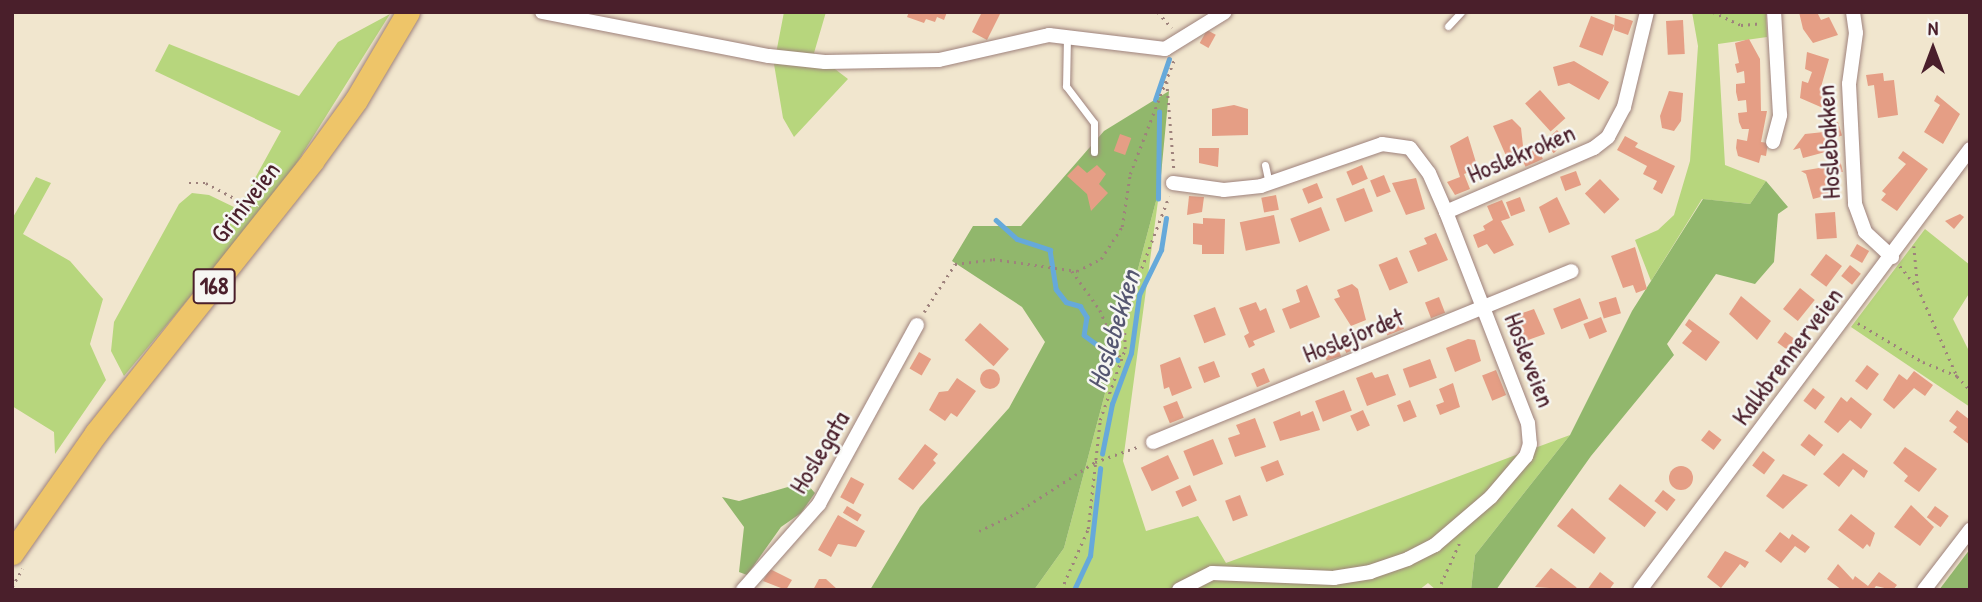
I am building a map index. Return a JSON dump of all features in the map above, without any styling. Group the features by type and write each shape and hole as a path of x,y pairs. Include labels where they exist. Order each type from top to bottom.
{"main road":[{"name":"Griniveien","path":"12,553 96,433 269,218 356,100 408,12"}],"street":[{"path":"542,12 806,61 939,60 1026,39 1067,35 1149,51 1180,42 1225,12"},
{"name":"Hoslekroken","path":"1446,212 1594,148 1608,137 1623,107 1647,12"},
{"name":"Hoslebakken","path":"1853,12 1856,33 1849,84 1855,204 1865,232 1892,257"},
{"name":"Hoslebakken","path":"1773,142 1780,115 1774,17"},
{"name":"Hosleveien","path":"1173,183 1224,190 1269,184 1382,144 1399,145 1420,156 1446,212 1528,423 1530,443 1526,456 1509,477 1462,524 1435,545 1371,572 1313,578 1212,573 1179,590"},
{"name":"Kalkbrennerveien","path":"1640,590 1909,235 1970,149"},
{"name":"Hoslejordet","path":"1153,442 1484,309 1571,271"},
{"name":"Hoslegata","path":"743,590 819,504 917,325"},
{"path":"1924,590 1970,530"}],"lane":[{"path":"1448,26 1461,12"},
{"path":"1067,35 1066,86 1094,123 1094,152"},
{"path":"1265,165 1269,184"}],"path":[{"path":"1158,12 1180,42"},
{"path":"1713,12 1741,26 1774,17"},
{"path":"917,325 955,264 993,259 1072,271 1085,270 1101,258 1122,227 1130,174 1167,82 1175,144 1173,183 1124,314 1122,360 1107,394 1087,529 1077,562 1061,590"},
{"path":"189,183 219,189 269,218"},
{"path":"1909,235 1918,254 1918,288"},
{"path":"1892,257 1918,288 1956,376 1970,390"},
{"path":"1072,271 1100,310 1122,360"},
{"path":"1844,320 1867,326 1923,362 1956,376"},
{"path":"979,531 1016,513 1095,462 1153,442"},
{"path":"1438,590 1454,556 1462,524"}],"green space":[{"path":"784,12 826,12 814,53 848,79 794,137 783,118 774,64"},
{"path":"1692,12 1766,14 1767,37 1718,44 1725,165 1766,181 1750,204 1702,199 1651,281 1635,240 1658,230 1674,215 1690,161 1698,46"},
{"path":"390,14 281,188 124,376 111,351 114,322 179,204 192,193 209,195 238,209 281,131 155,71 169,44 299,96 338,42"},
{"path":"1169,91 1160,186 1064,548 1034,590 870,590 920,507 1009,408 1045,342 1022,307 952,261 973,226 1021,226 1104,131"},
{"path":"36,177 51,183 23,234 70,261 103,299 90,344 106,380 55,454 54,432 12,406 12,219"},
{"path":"1766,181 1788,207 1778,214 1774,262 1755,284 1716,274 1667,344 1674,355 1591,456 1496,590 1471,590 1475,555 1570,435 1632,311 1703,199 1750,204"},
{"path":"1160,186 1123,461 1146,531 1198,516 1226,563 1570,435 1475,555 1471,590 1436,590 1428,583 1419,590 1034,590 1064,548"},
{"path":"1925,229 1970,265 1970,292 1953,319 1970,353 1970,407 1851,327"},
{"path":"805,482 815,493 801,513 781,527 747,575 739,572 744,527 722,497 739,501"},
{"path":"1970,549 1970,590 1939,590"}],"building":[{"path":"909,12 947,12 944,20 937,17 935,22 926,19 924,23 907,17"},
{"path":"982,12 1001,12 987,40 972,32"},
{"path":"1799,12 1817,12 1821,20 1829,17 1838,35 1813,43 1803,29"},
{"path":"1615,15 1633,21 1628,35 1614,30"},
{"path":"1591,16 1614,25 1603,56 1579,47"},
{"path":"1683,20 1685,54 1668,55 1666,21"},
{"path":"1207,30 1216,35 1208,48 1200,43"},
{"path":"1749,39 1760,59 1761,111 1767,111 1761,142 1768,143 1766,156 1761,155 1759,163 1738,156 1736,148 1737,139 1747,141 1749,129 1742,129 1739,122 1738,113 1747,112 1746,100 1738,101 1736,92 1736,84 1745,83 1744,71 1737,73 1735,64 1739,63 1735,43"},
{"path":"1807,52 1829,59 1821,87 1826,96 1823,108 1800,98 1802,81 1808,83 1812,72 1805,69"},
{"path":"1574,61 1609,82 1599,100 1569,83 1558,86 1553,67"},
{"path":"1883,73 1884,81 1894,80 1898,115 1878,118 1874,85 1868,86 1866,75"},
{"path":"1540,90 1565,118 1551,132 1525,103"},
{"path":"1669,91 1683,93 1681,121 1674,131 1662,128 1660,116"},
{"path":"1937,95 1960,114 1943,144 1924,132 1940,105 1934,101"},
{"path":"1234,105 1248,109 1248,135 1212,136 1212,109"},
{"path":"1512,119 1521,128 1523,146 1507,158 1493,126"},
{"path":"1838,122 1842,135 1828,140 1824,126"},
{"path":"1557,130 1567,141 1554,153 1544,142"},
{"path":"1824,132 1829,151 1803,158 1800,148 1793,150 1805,134"},
{"path":"1120,134 1131,138 1125,155 1114,151"},
{"path":"1468,136 1478,169 1464,174 1470,189 1455,195 1447,182 1460,177 1450,146"},
{"path":"1625,136 1638,143 1635,147 1675,166 1662,194 1653,189 1657,181 1643,174 1647,166 1617,150"},
{"path":"1199,148 1219,148 1218,167 1199,163"},
{"path":"1538,148 1543,159 1526,167 1521,156"},
{"path":"1903,151 1928,169 1897,211 1881,200 1886,194 1882,191 1906,164 1898,158"},
{"path":"1840,160 1843,172 1828,175 1825,164"},
{"path":"1078,165 1087,173 1097,165 1106,174 1099,184 1108,193 1091,211 1087,194 1067,176"},
{"path":"1362,165 1368,179 1352,185 1346,172"},
{"path":"1825,167 1832,194 1813,199 1806,174 1801,171"},
{"path":"1576,171 1581,185 1565,191 1560,177"},
{"path":"1384,175 1391,192 1377,197 1370,181"},
{"path":"1416,178 1425,209 1406,215 1392,183"},
{"path":"1600,179 1619,199 1604,214 1585,194"},
{"path":"1317,183 1323,198 1308,204 1302,189"},
{"path":"1364,188 1373,211 1345,222 1336,199"},
{"path":"1276,195 1279,210 1264,213 1261,198"},
{"path":"1189,196 1204,197 1202,212 1187,215"},
{"path":"1520,197 1525,211 1511,216 1506,202"},
{"path":"1557,197 1570,224 1549,233 1539,207"},
{"path":"1502,200 1510,218 1501,221 1514,245 1494,254 1487,244 1478,248 1473,235 1485,230 1483,226 1493,220 1487,206"},
{"path":"1321,207 1330,230 1299,242 1290,219"},
{"path":"1835,212 1837,238 1817,239 1815,213"},
{"path":"1960,214 1964,217 1954,229 1945,221"},
{"path":"1274,215 1280,243 1246,251 1240,222"},
{"path":"1203,218 1225,219 1224,254 1202,254 1202,245 1193,244 1193,223 1203,224"},
{"path":"1436,233 1448,260 1418,272 1409,251 1427,244 1424,238"},
{"path":"1857,244 1869,251 1862,263 1850,256"},
{"path":"1635,247 1647,289 1636,293 1633,285 1623,288 1611,256"},
{"path":"1826,254 1842,266 1826,287 1810,275"},
{"path":"1397,257 1408,283 1390,291 1379,265"},
{"path":"1850,265 1861,274 1852,285 1841,276"},
{"path":"1352,284 1358,289 1366,320 1351,326 1334,299 1340,297 1337,290"},
{"path":"1307,285 1320,317 1290,329 1282,309 1300,302 1296,290"},
{"path":"1800,288 1815,300 1798,321 1783,309"},
{"path":"1741,296 1771,321 1757,340 1729,314"},
{"path":"1439,297 1445,313 1431,318 1425,302"},
{"path":"1616,297 1621,313 1604,319 1599,302"},
{"path":"1580,298 1588,318 1561,329 1553,309"},
{"path":"1824,300 1835,308 1828,319 1816,311"},
{"path":"1256,302 1260,311 1266,308 1275,332 1253,341 1255,345 1249,348 1244,336 1249,333 1239,308"},
{"path":"1215,307 1226,335 1204,343 1194,315"},
{"path":"1534,309 1545,334 1528,340 1522,339 1520,327 1510,331 1505,319"},
{"path":"1398,314 1404,329 1387,336 1381,321"},
{"path":"1601,317 1607,332 1589,339 1583,324"},
{"path":"1689,319 1720,342 1706,361 1682,343 1692,331 1685,325"},
{"path":"980,323 1009,349 994,366 965,340"},
{"path":"1785,332 1796,340 1789,351 1777,343"},
{"path":"1354,334 1360,347 1346,353 1340,340"},
{"path":"1468,339 1475,340 1481,361 1455,372 1446,348"},
{"path":"1336,341 1341,356 1327,361 1322,346"},
{"path":"919,352 931,359 922,375 910,368"},
{"path":"1180,357 1192,388 1172,396 1169,387 1164,389 1160,365"},
{"path":"1430,359 1437,378 1410,388 1403,369"},
{"path":"1214,361 1220,377 1204,383 1198,367"},
{"path":"1867,365 1879,374 1867,390 1855,381"},
{"path":"1264,368 1270,382 1257,387 1251,373"},
{"path":"990,369 997,372 1000,379 997,386 990,389 983,386 980,379 983,372"},
{"path":"1496,370 1506,395 1492,401 1482,376"},
{"path":"1914,371 1933,385 1925,396 1914,388 1894,409 1883,400 1899,374 1907,380"},
{"path":"1372,372 1375,378 1388,374 1396,395 1367,406 1356,378"},
{"path":"957,378 976,391 957,417 951,413 945,421 929,410 939,392 948,391"},
{"path":"1453,383 1460,407 1440,415 1436,405 1444,402 1439,389"},
{"path":"1813,388 1825,397 1815,410 1803,401"},
{"path":"1344,390 1352,411 1323,422 1315,401"},
{"path":"1841,397 1847,402 1851,397 1872,414 1861,429 1850,420 1838,433 1824,422"},
{"path":"1410,400 1417,417 1404,422 1397,405"},
{"path":"1177,401 1184,418 1170,423 1163,407"},
{"path":"1363,410 1370,426 1357,431 1350,416"},
{"path":"1957,410 1970,420 1970,445 1953,432 1957,427 1949,421"},
{"path":"1300,411 1301,416 1313,411 1320,430 1280,441 1273,422"},
{"path":"1255,418 1266,447 1235,457 1228,438 1240,434 1236,425"},
{"path":"1709,430 1722,440 1714,450 1701,440"},
{"path":"1809,434 1823,445 1815,456 1800,445"},
{"path":"1213,439 1223,464 1193,476 1183,451"},
{"path":"925,444 938,454 933,460 936,463 913,490 898,479"},
{"path":"1905,447 1937,469 1919,492 1904,481 1908,476 1893,463"},
{"path":"1763,451 1775,460 1764,474 1752,465"},
{"path":"1843,453 1868,471 1864,478 1853,469 1839,487 1823,474"},
{"path":"1168,455 1179,479 1152,491 1141,468"},
{"path":"1278,460 1284,475 1266,482 1260,467"},
{"path":"1681,466 1690,469 1693,478 1690,487 1681,490 1672,487 1669,478 1672,469"},
{"path":"1783,474 1808,485 1783,509 1766,496"},
{"path":"851,477 864,484 853,504 840,497"},
{"path":"1620,484 1656,512 1645,527 1608,499"},
{"path":"1190,485 1197,501 1182,507 1175,492"},
{"path":"1663,490 1676,500 1667,511 1654,501"},
{"path":"1240,495 1248,516 1233,521 1225,501"},
{"path":"1911,505 1934,527 1920,546 1894,527"},
{"path":"847,506 862,515 857,522 843,513"},
{"path":"1935,506 1949,516 1941,527 1927,517"},
{"path":"1572,508 1606,538 1594,554 1557,526"},
{"path":"1851,514 1875,533 1870,547 1867,544 1863,549 1838,530"},
{"path":"838,515 865,531 856,547 838,544 831,557 818,550"},
{"path":"1780,532 1789,539 1792,534 1810,547 1805,553 1795,546 1781,563 1765,551"},
{"path":"1725,551 1749,562 1745,568 1740,564 1721,588 1707,577"},
{"path":"1838,564 1853,580 1855,576 1868,586 1879,572 1897,585 1893,590 1876,586 1873,590 1842,590 1827,579"},
{"path":"1551,568 1576,587 1578,590 1535,587"},
{"path":"770,569 792,580 786,590 763,581"},
{"path":"1600,572 1614,583 1609,590 1587,590"},
{"path":"819,579 826,579 838,590 813,590"}],"waterway":[{"name":"Hoslebekken","path":"1155,100 1169,59"},
{"name":"Hoslebekken","path":"1158,199 1159,112"},
{"name":"Hoslebekken","path":"1102,454 1112,404 1131,353 1139,295 1161,250 1166,218"},
{"path":"996,220 1017,239 1050,250 1056,289 1066,302 1080,306 1087,317 1084,335 1118,360"},
{"name":"Hoslebekken","path":"1074,590 1090,556 1100,469"}]}
